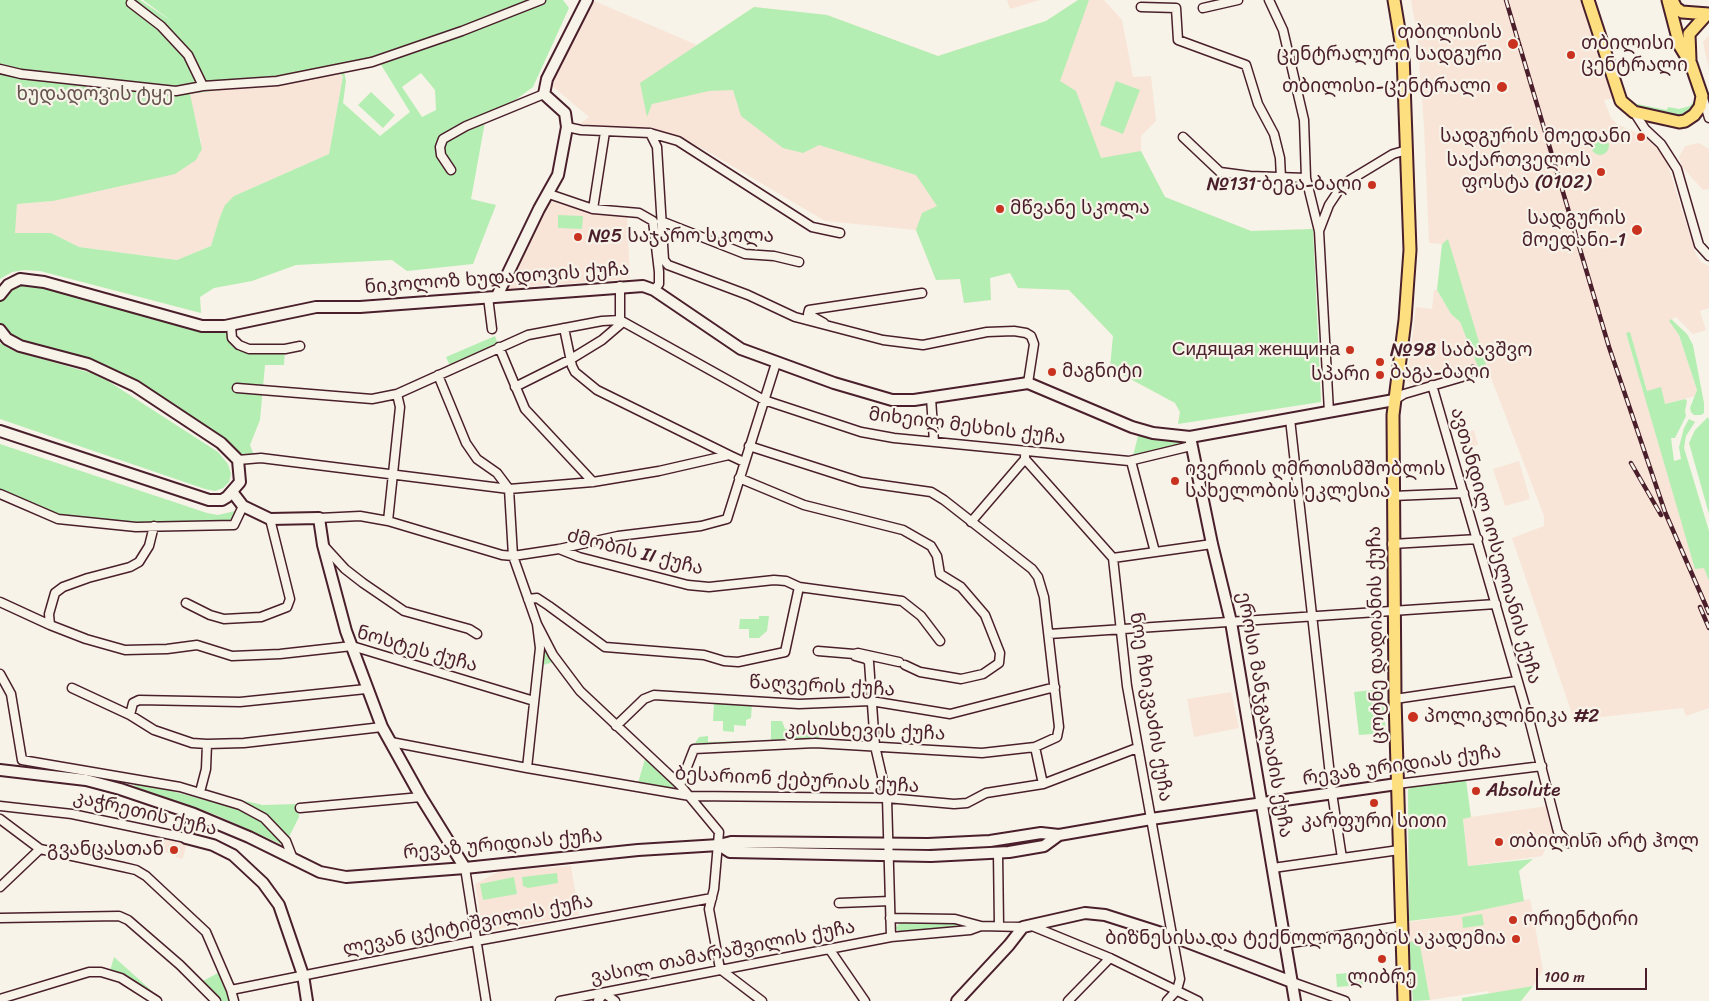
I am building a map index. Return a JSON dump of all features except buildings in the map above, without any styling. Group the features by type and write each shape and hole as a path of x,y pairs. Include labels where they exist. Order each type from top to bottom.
{"main road":[{"name":"ცოტნე დადიანის ქუჩა","path":"1394,0 1403,54 1410,250 1405,320 1394,400 1392,496 1394,699 1404,1001"},
{"path":"1588,0 1616,90 1624,106 1634,112 1673,122 1685,122 1698,111 1702,96 1691,64 1688,39 1693,28 1708,14"},
{"path":"1668,0 1680,46 1691,64"},
{"path":"1672,0 1680,11 1690,14 1708,14"},
{"path":"1690,14 1686,22 1693,28"}],"street":[{"path":"0,70 20,74 176,91 203,86 277,81 372,62 471,28 541,0"},
{"path":"544,94 547,79 587,0"},
{"path":"1203,8 1238,0"},
{"path":"1269,0 1283,30 1298,86 1304,120 1306,178 1319,231 1329,412"},
{"path":"131,3 161,26 188,55 203,86"},
{"path":"1141,7 1176,8 1178,40 1246,65 1258,104 1274,134 1280,158 1281,178"},
{"path":"492,329 492,297 558,175 567,127 565,113 544,94"},
{"path":"450,170 441,155 440,147 443,139 466,126 544,94"},
{"path":"1702,96 1709,118"},
{"path":"1634,112 1645,129 1661,144 1677,170 1699,245 1709,256"},
{"path":"567,127 605,132 650,133 678,141 812,227 840,233"},
{"path":"593,209 605,132"},
{"path":"650,133 657,147 664,260 668,265 748,296 795,317 883,340 923,345 987,332 1014,331 1026,334 1031,336 1034,344 1028,383 1132,427 1191,441 1290,419 1394,400 1404,394 1462,377 1473,370"},
{"path":"1183,137 1220,172 1281,178 1306,178"},
{"path":"1319,231 1329,205 1339,190 1350,180 1393,154 1407,150"},
{"path":"549,194 593,209 639,214 653,221 659,272 658,284 654,290"},
{"path":"661,221 745,254 774,256 799,262"},
{"name":"ნიკოლოზ ხუდადოვის ქუჩა","path":"0,295 8,285 20,279 44,282 202,326 231,326 316,307 360,307 620,286 643,286 654,290 741,348 776,363 879,397 905,401 1028,383"},
{"path":"515,387 571,359 602,340 622,321 620,286"},
{"path":"830,327 808,314 809,310 922,293"},
{"path":"237,388 372,399 397,394 528,335 564,328 622,321"},
{"name":"მიხეილ მესხის ქუჩა","path":"622,321 764,400 860,432 1025,456 1131,461 1191,441"},
{"path":"231,326 232,338 235,342 249,349 285,349 300,346"},
{"path":"564,328 575,372 597,390 744,462"},
{"path":"0,330 7,339 20,346 88,364 115,375 221,443 238,460 240,482 233,493 222,500 209,500 0,431"},
{"path":"499,347 525,409 533,420 593,482"},
{"path":"559,550 618,536 701,526 727,519 776,363"},
{"path":"438,375 466,443 477,459 497,473 509,489 513,556 537,624 553,655 580,691 680,785 719,832 719,845 709,909 720,969 762,1001"},
{"name":"ავთანდილ იოსელიანის ქუჩა","path":"1432,385 1542,766 1558,832 1568,843 1594,838"},
{"path":"388,521 400,407 397,394"},
{"path":"932,398 934,442"},
{"path":"1290,419 1332,793 1342,858"},
{"name":"ეროსი მანჯგალაძის ქუჩა","path":"1191,441 1212,544 1231,622 1295,1001"},
{"path":"749,446 860,482 931,492 944,500 1032,569 1038,577 1044,597 1059,727 1057,737 1035,748 1043,784"},
{"path":"238,460 261,458 509,489 593,482 659,471 729,455"},
{"path":"971,522 1025,456 1113,558 1212,544"},
{"path":"1131,461 1155,552"},
{"path":"739,478 804,505 903,530 931,546 937,556 940,574 961,587 985,615 1000,653 999,663 983,674 961,679 920,672 902,664 858,653 818,651"},
{"path":"233,493 243,506 270,520 319,518 323,545 346,631 366,689 382,727 421,797 465,868 486,1001"},
{"path":"1392,496 1464,493"},
{"path":"0,494 58,519 136,527 234,525 243,506"},
{"name":"ძმობის II ქუჩა","path":"319,518 360,516 388,521 502,555 513,556 559,550 579,557 688,585 710,588 774,580 798,587 902,601 921,616 940,641"},
{"path":"186,603 210,615 224,619 261,617 287,607 290,599 270,520"},
{"path":"50,625 49,614 55,593 72,584 130,567 139,562 149,546 154,526"},
{"path":"1392,544 1478,539"},
{"path":"323,545 345,569 404,611 469,629 477,634"},
{"name":"ნოე ჩხიკვაძის ქუჩა","path":"1113,558 1137,748 1174,937 1180,979 1177,990"},
{"path":"528,599 537,598 605,648 704,655 724,661 738,662 785,652 798,587"},
{"name":"ნოსტეს ქუჩა","path":"0,602 86,639 136,651 197,645 232,656 280,654 352,646 534,701"},
{"path":"1049,634 1496,604"},
{"path":"527,768 540,657 537,624"},
{"path":"854,654 869,662 875,746 887,798 891,937"},
{"path":"0,674 11,694 22,760 200,792 240,804 264,818 286,841 293,859"},
{"path":"1394,699 1517,681"},
{"name":"წაღვერის ქუჩა","path":"616,726 644,699 654,695 667,694 718,700 750,699 799,704 871,701 950,714 1055,686"},
{"path":"72,688 130,715 154,730 192,742 207,744 323,735 382,727"},
{"path":"130,715 133,703 139,700 240,702 366,689"},
{"name":"ბესარიონ ქებურიას ქუჩა","path":"391,742 690,796 887,798 954,804 967,803 986,793 1043,784 1137,748"},
{"name":"კისისხევის ქუჩა","path":"680,785 694,750 815,743 982,752 1035,748"},
{"path":"200,792 206,770 207,744"},
{"name":"რევაზ ურიდიას ქუჩა","path":"0,770 86,780 120,789 194,814 249,837 320,872 346,877 465,868 638,850 719,845 732,842 888,843 990,841 1042,833 1060,835 1151,819 1332,793 1542,766"},
{"path":"300,808 421,797"},
{"name":"კაჭრეთის ქუჩა","path":"0,806 72,814 186,838 213,845 233,855 263,883 279,905 303,975 307,1001"},
{"path":"186,838 194,814"},
{"path":"0,819 40,849 136,870 146,876 206,932 234,1001"},
{"path":"1042,833 1044,846"},
{"name":"რევაზ ურიდიას ქუჩა","path":"719,845 730,852 888,855 998,853 1044,846 1060,835"},
{"path":"0,887 40,849"},
{"path":"1273,868 1399,850"},
{"path":"998,853 1000,926"},
{"name":"ლევან ცქიტიშვილის ქუჩა","path":"231,990 476,941 712,898"},
{"path":"838,903 890,901"},
{"path":"890,918 954,919 981,926 1027,926 1085,913 1096,913 1174,937 1345,1001"},
{"path":"0,918 120,916 128,920 180,965 216,1001"},
{"name":"ვასილ თამარაშვილის ქუჩა","path":"560,1001 891,937 970,930 981,926"},
{"path":"1027,926 1110,958 1198,1001"},
{"path":"957,1001 1027,926"},
{"path":"1284,944 1402,926"},
{"path":"830,950 865,1001"},
{"path":"1068,1001 1110,958"},
{"path":"0,999 89,972 100,972 121,978 157,1001"},
{"path":"1167,1001 1177,990"},
{"path":"598,1001 604,993 615,1001"}],"shaded area":[{"name":"მწვანე სკოლა","path":"592,0 697,45 754,7 827,15 938,56 1046,21 1078,0 1104,0 1122,20 1133,77 1151,76 1156,121 1141,136 1141,151 1165,197 1251,231 1313,229 1178,424 1180,412 1175,403 1110,368 1113,336 1069,290 1018,288 1011,272 990,278 991,300 964,303 960,279 936,280 916,230 825,221 705,150 674,135 653,129 580,124 589,117 551,85"},
{"path":"1007,0 1040,0 1010,9"},
{"path":"1411,0 1585,0 1615,98 1604,100 1611,118 1617,124 1649,138 1657,144 1665,156 1696,254 1701,262 1709,266 1709,308 1700,311 1706,330 1693,334 1676,317 1669,321 1679,335 1697,390 1696,396 1665,404 1647,391 1630,333 1626,333 1696,569 1704,567 1709,581 1709,708 1686,716 1683,708 1574,720 1512,538 1544,526 1544,516 1488,370 1474,373 1472,369 1415,386 1407,381 1416,307 1432,309 1434,290 1437,290 1451,314 1460,322 1477,364 1448,240 1442,244 1429,243 1424,127 1417,34"},
{"path":"1709,35 1709,70 1703,42"},
{"path":"340,74 343,76 329,154 234,196 211,246 177,260 79,247 51,233 14,233 17,204 53,201 200,155 201,141 189,94"},
{"path":"1699,143 1709,149 1709,189 1703,190 1682,167 1679,157 1685,146"},
{"name":"№5 საჯარო სკოლა","path":"549,197 627,213 630,279 533,286 532,289 507,289 532,227"},
{"path":"1474,430 1478,445 1460,449 1457,435"},
{"path":"1519,461 1530,499 1505,506 1493,469"},
{"path":"1231,692 1239,728 1194,737 1187,699"},
{"path":"1547,806 1553,835 1542,856 1468,866 1463,818"},
{"name":"გვანცასთან","path":"159,837 187,843 183,858 181,859 156,848"},
{"path":"571,866 579,915 483,932 475,884 500,871"},
{"path":"1530,899 1543,970 1533,986 1489,994 1488,991 1430,1000 1419,941 1409,942 1409,922 1458,915"}],"green space":[{"name":"ხუდადოვის ტყე","path":"0,0 140,0 173,22 143,0 563,0 569,8 533,87 485,122 471,199 496,205 473,264 407,271 392,260 296,265 252,281 214,288 200,297 201,313 40,271 24,270 12,272 0,279","holes":["380,63 410,112 380,136 343,103 346,81 344,71","421,73 435,90 436,110 422,117 402,87","340,74 343,76 329,154 234,196 225,205 211,246 177,260 79,247 51,233 15,233 17,204 53,201 175,174 196,160 202,149 190,94"]},
{"name":"მწვანე სკოლა","path":"1078,0 1089,0 1060,81 1076,91 1101,158 1141,151 1165,197 1251,231 1313,229 1321,402 1178,424 1180,412 1175,403 1110,368 1113,336 1069,290 1018,288 1010,273 990,278 991,300 964,303 960,279 936,280 916,230 922,213 937,206 916,175 819,145 803,153 783,148 741,116 733,90 709,91 652,104 647,117 640,83 754,7 827,15 938,56 1046,21"},
{"path":"1116,81 1140,90 1123,134 1100,125"},
{"path":"371,92 395,115 383,128 358,105"},
{"path":"1696,98 1693,108 1678,117 1632,107 1627,102 1667,110 1668,107 1679,109 1690,106"},
{"path":"1600,137 1606,140 1609,146 1606,152 1600,155 1594,152 1591,146 1594,140"},
{"path":"558,215 583,216 582,229 558,228"},
{"path":"1448,239 1486,365 1478,367 1460,322 1451,314 1437,290 1442,244"},
{"path":"20,279 202,326 225,326 239,345 285,349 284,365 265,365 260,420 250,445 254,455 240,460 136,385 38,352 0,330 0,295"},
{"path":"1671,319 1687,334 1693,345 1704,403 1704,413 1701,415 1694,415 1691,412 1690,408 1697,390 1679,335 1669,321"},
{"path":"1630,332 1647,391 1661,387 1665,404 1685,399 1687,401 1686,416 1675,438 1671,438 1674,461 1681,459 1679,447 1684,428 1689,419 1695,422 1686,436 1684,448 1709,531 1709,581 1704,568 1695,569 1626,333"},
{"path":"495,336 499,347 452,370 446,357"},
{"path":"0,343 14,351 91,373 108,381 218,452 228,464 231,474 229,482 223,488 215,491 205,489 0,419"},
{"path":"1708,417 1709,514 1689,443 1695,430"},
{"path":"1139,432 1181,438 1182,446 1133,456"},
{"path":"0,444 207,513 218,515 235,511 236,517 221,524 102,521 61,516 0,492"},
{"path":"759,616 769,616 767,631 759,638 749,638 749,629 739,629 740,619 759,619"},
{"path":"542,637 554,662 543,665 544,652"},
{"path":"1382,689 1386,733 1359,735 1354,692"},
{"path":"714,703 752,703 751,718 746,720 746,726 734,725 734,732 723,731 723,721 713,721"},
{"path":"771,721 782,721 785,729 818,725 819,738 771,740"},
{"path":"708,736 708,742 739,741 746,744 689,752 699,737"},
{"path":"645,759 675,786 672,789 638,783"},
{"path":"1466,780 1471,817 1463,819 1468,866 1533,859 1519,871 1524,901 1458,915 1409,921 1408,790 1410,787"},
{"path":"140,783 241,809 262,820 285,846 216,815 133,786"},
{"path":"232,798 263,805 298,804 299,817 288,839 266,816"},
{"path":"1040,836 1042,844 992,850 891,852 891,846"},
{"path":"557,873 558,883 528,888 523,886 522,877"},
{"path":"514,877 517,894 483,900 480,884"},
{"path":"1482,914 1484,925 1463,928 1462,917"},
{"path":"900,923 969,924 970,927 900,932 895,928"},
{"path":"1419,940 1430,1000 1413,1001 1409,942"},
{"path":"114,957 163,1001 110,971"},
{"path":"1361,972 1363,985 1337,987 1336,974"},
{"path":"218,973 229,1001 220,1001 201,982"},
{"path":"1533,986 1521,1001 1462,1001 1462,998"}],"railway":[{"path":"1506,0 1609,347 1665,512 1709,613"},
{"path":"1631,463 1661,515"},
{"path":"1700,607 1709,628"}],"place":[{"name":"თბილისის ცენტრალური სადგური","path":"1513,44"},
{"name":"თბილისი ცენტრალი","path":"1571,55"},
{"name":"თბილისი-ცენტრალი","path":"1502,87"},
{"name":"სადგურის მოედანი","path":"1641,137"},
{"name":"საქართველოს ფოსტა (0102)","path":"1601,172"},
{"name":"№131 ბეგა-ბაღი","path":"1372,185"},
{"name":"მწვანე სკოლა","path":"1000,209"},
{"name":"სადგურის მოედანი-1","path":"1637,230"},
{"name":"№5 საჯარო სკოლა","path":"578,237"},
{"name":"Сидящая женщина","path":"1350,350"},
{"name":"№98 საბავშვო ბაგა-ბაღი","path":"1380,362"},
{"name":"მაგნიტი","path":"1052,372"},
{"name":"სპარი","path":"1380,375"},
{"name":"ივერიის ღმრთისმშობლის სახელობის ეკლესია","path":"1175,481"},
{"name":"პოლიკლინიკა #2","path":"1413,717"},
{"name":"Absolute","path":"1476,791"},
{"name":"კარფური სითი","path":"1374,803"},
{"name":"თბილისი არტ ჰოლ","path":"1499,842"},
{"name":"გვანცასთან","path":"174,850"},
{"name":"ორიენტირი","path":"1513,920"},
{"name":"ბიზნესისა და ტექნოლოგიების აკადემია","path":"1516,939"},
{"name":"ლიბრე","path":"1382,959"}]}
